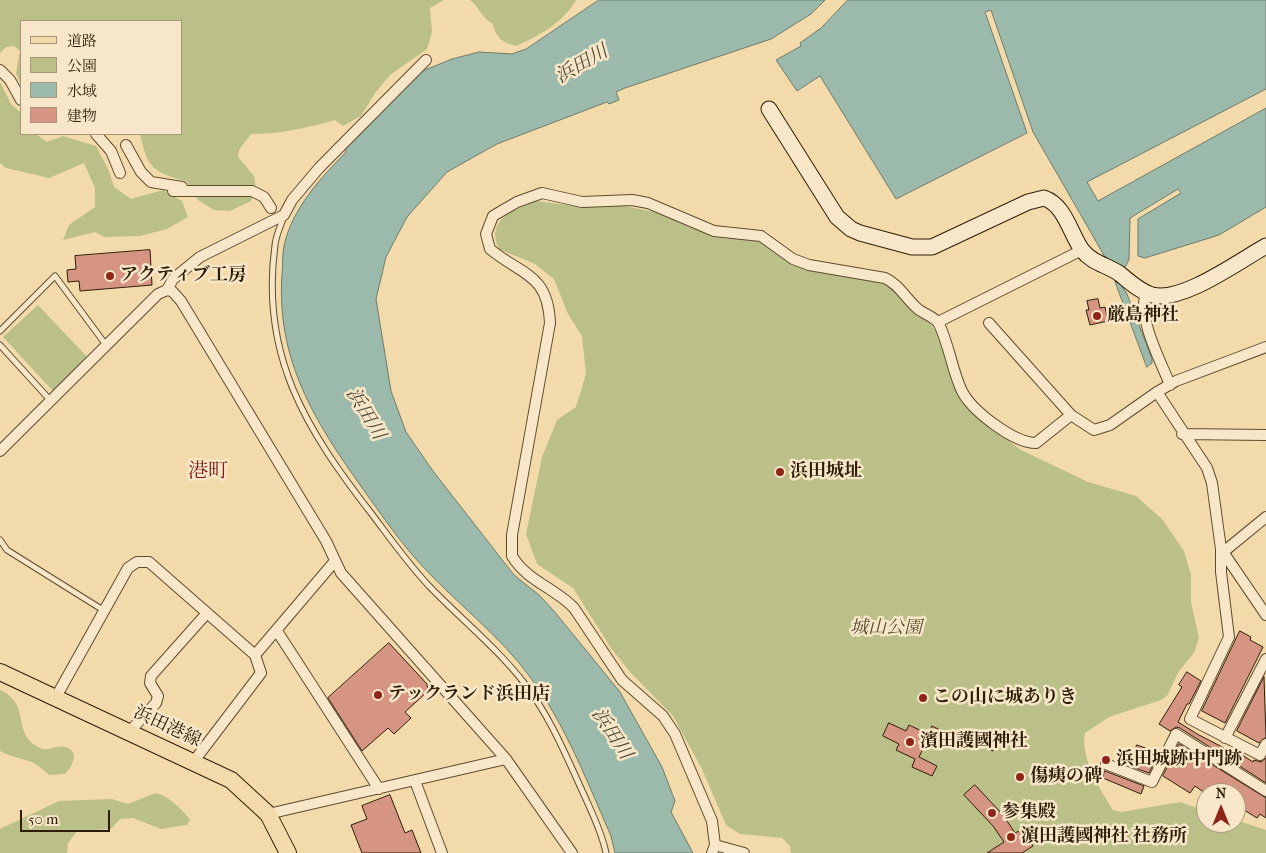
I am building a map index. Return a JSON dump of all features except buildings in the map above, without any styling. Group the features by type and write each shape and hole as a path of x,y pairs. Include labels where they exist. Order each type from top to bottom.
{"main road":[{"name":"浜田港線","path":"0,672 194,761 236,784 268,814 288,853"}],"street":[{"path":"0,451 106,344 158,294 167,290 173,279 200,257 284,215 292,200 318,168 426,60"},
{"path":"0,70 10,80 20,98"},
{"path":"769,109 837,216 851,229 860,233 912,247 932,247 1028,202 1044,198 1051,200 1060,211 1082,250 1096,263 1115,271 1146,292 1161,296 1182,293 1266,246"},
{"path":"97,135 111,151 120,173"},
{"path":"126,145 141,172 151,182 190,190"},
{"path":"173,192 190,190 252,192 264,197 271,208"},
{"path":"744,853 713,849 714,827 710,815 682,747 663,716 622,680 567,600 543,586 526,573 512,556 512,535 550,323 550,309 538,283 528,273 490,249 486,234 493,216 503,209 535,194 542,193 582,202 632,200 648,202 714,231 761,236 793,259 809,266 885,278 896,284 917,308 938,322 952,355 964,393 985,416 1007,433 1019,440 1036,443 1071,415"},
{"path":"938,322 1082,250"},
{"path":"167,290 175,294 181,301 217,359 326,541 340,573 506,759 572,853"},
{"path":"1146,292 1142,303 1144,316 1170,385"},
{"path":"989,324 1071,415 1094,430 1103,428 1170,385 1266,347"},
{"path":"1157,392 1182,434 1207,468 1212,483 1221,549 1221,572 1229,637 1190,719 1260,755 1266,744"},
{"path":"1182,434 1266,435"},
{"path":"1221,549 1227,549 1266,517"},
{"path":"1221,549 1266,615"},
{"path":"56,697 128,568 131,564 144,561 149,562 255,655 260,676 194,761"},
{"path":"255,655 335,561"},
{"path":"130,731 156,703 158,696 150,683 151,676 206,613"},
{"path":"277,630 378,789"},
{"path":"1224,738 1266,658"},
{"path":"1106,764 1152,782 1176,734 1266,791"},
{"path":"268,814 506,759"},
{"path":"415,781 442,853"}],"lane":[{"path":"284,215 275,243 273,309 281,357 297,402 329,458 416,572 516,673 540,705 600,832 606,853"},
{"path":"0,331 55,276 106,344"},
{"path":"0,345 51,401"},
{"path":"0,540 7,550 103,610"}],"green space":[{"path":"0,0 444,0 430,8 432,32 427,49 390,75 375,93 361,116 343,126 335,120 293,130 251,134 239,150 238,157 254,176 256,190 251,201 230,211 214,210 198,200 187,182 159,171 149,162 143,146 140,135 182,135 182,20 20,20 20,51 14,46 6,47 0,53"},
{"path":"470,0 576,0 558,22 542,33 516,46 498,36 493,24 486,19"},
{"path":"20,51 20,83 16,73"},
{"path":"0,82 11,104 20,112 20,135 37,135 47,142 63,136 96,146 109,171 114,187 131,199 163,190 182,201 188,217 167,229 140,236 104,237 95,232 63,240 69,225 95,207 95,188 84,163 49,178 6,168 0,163"},
{"name":"城山公園","path":"536,201 574,206 625,206 654,212 712,234 749,238 761,242 792,263 882,282 896,290 907,305 930,324 940,336 953,381 996,431 1021,450 1088,482 1136,496 1162,519 1184,551 1191,575 1191,602 1199,638 1194,653 1179,671 1167,696 1161,700 1109,717 1085,733 1085,752 1092,773 1113,810 1121,812 1180,802 1196,808 1196,833 1246,833 1246,823 1266,830 1266,853 791,853 790,846 782,838 740,834 726,825 702,769 673,716 630,672 611,648 573,588 537,564 526,534 542,457 557,420 576,407 586,374 582,336 568,314 554,279 535,264 499,249 496,239 498,223 519,208"},
{"path":"38,305 88,358 53,391 3,337"},
{"path":"0,690 9,695 15,702 23,730 32,743 42,749 61,746 73,752 74,759 65,774 49,775 30,761 0,751"},
{"path":"156,793 170,800 190,819 187,825 161,829 133,818 120,819 111,829 77,831 68,843 67,853 0,853 0,829 59,801 112,799 128,804"}],"water":[{"name":"浜田川","path":"599,0 825,0 811,14 771,39 625,88 616,92 619,100 609,104 607,102 497,144 447,172 407,217 386,257 376,299 391,391 406,432 433,471 514,575 539,595 554,611 620,692 662,767 675,801 671,812 693,853 615,853 611,836 584,775 565,734 543,695 519,662 506,648 409,551 345,464 302,389 292,362 285,334 282,305 282,274 284,246 288,232 309,194 346,152 345,147 420,72 452,59 479,52 512,54 526,49"},
{"path":"848,0 1266,0 1266,89 1087,182 1098,201 1266,108 1266,207 1219,235 1145,258 1138,256 1138,219 1181,193 1178,189 1130,218 1129,260 1125,267 1105,257 1033,132 991,10 985,12 1027,133 896,199 820,76 797,91 776,60 801,46 800,43 821,28"},
{"path":"1115,281 1122,286 1127,294 1152,359 1152,363 1147,367"}],"place":[{"name":"アクティブ工房","path":"110,276"},
{"name":"厳島神社","path":"1097,316"},
{"name":"浜田城址","path":"780,472"},
{"name":"テックランド浜田店","path":"378,695"},
{"name":"この山に城ありき","path":"923,698"},
{"name":"濱田護國神社","path":"910,742"},
{"name":"浜田城跡中門跡","path":"1106,760"},
{"name":"傷痍の碑","path":"1020,777"},
{"name":"参集殿","path":"992,813"},
{"name":"濵田護國神社 社務所","path":"1011,837"}],"district":[{"name":"港町","path":"208,472"}]}
